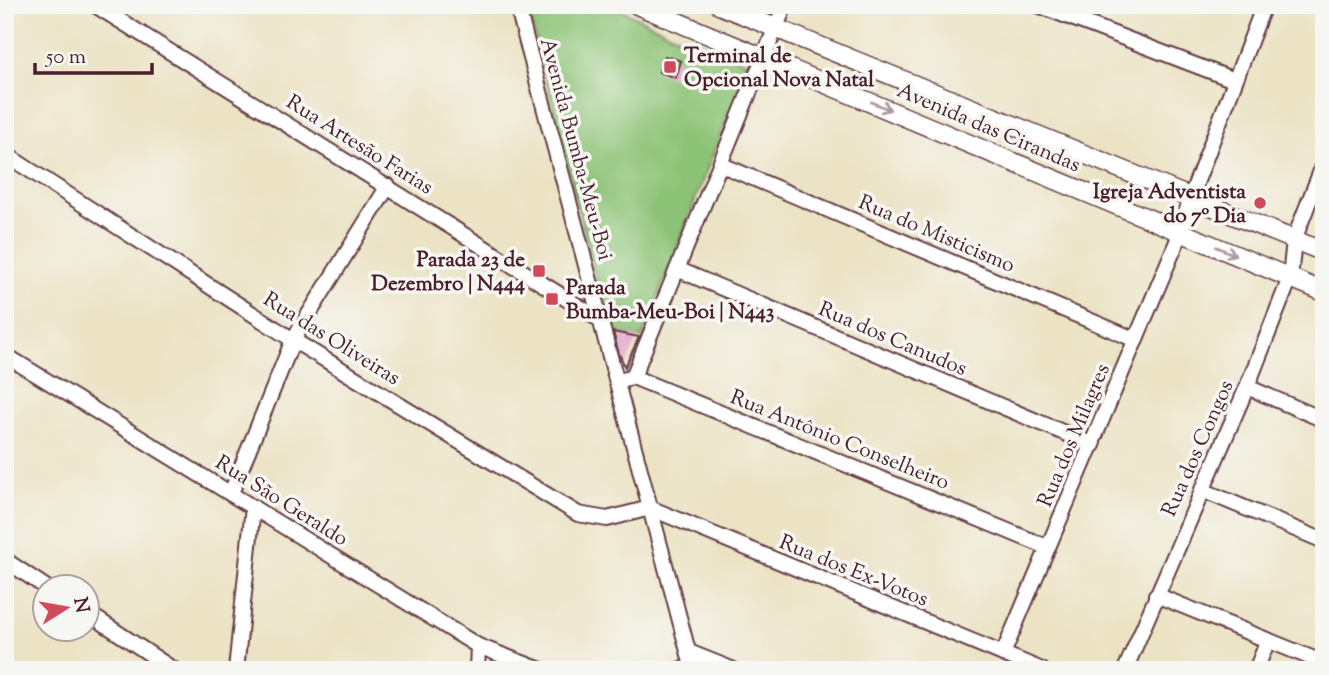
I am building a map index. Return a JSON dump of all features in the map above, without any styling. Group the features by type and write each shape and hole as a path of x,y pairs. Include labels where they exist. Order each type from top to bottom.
{"street":[{"name":"Rua Artesão Farias","path":"94,5 602,321"},
{"name":"Avenida Bumba-Meu-Boi","path":"517,5 689,652 688,669"},
{"name":"Avenida das Cirandas","path":"637,5 1324,292"},
{"name":"Avenida das Cirandas","path":"719,5 1324,253"},
{"path":"617,382 634,377 785,5"},
{"path":"1038,5 1234,80"},
{"name":"Rua dos Milagres","path":"1003,654 1181,232 1190,199 1264,5"},
{"name":"Rua das Oliveiras","path":"5,154 293,340 578,514 607,519 650,508"},
{"name":"Rua dos Congos","path":"1125,670 1247,387 1290,278 1294,240 1324,163"},
{"name":"Rua do Misticismo","path":"722,165 1136,340"},
{"path":"231,493 293,340 388,186"},
{"name":"Rua dos Canudos","path":"677,269 1093,445"},
{"name":"Rua São Geraldo","path":"5,355 478,646 541,670"},
{"name":"Rua Antônio Conselheiro","path":"634,377 1047,547"},
{"path":"1247,387 1324,420"},
{"path":"1202,490 1324,541"},
{"path":"236,670 253,507"},
{"name":"Rua dos Ex-Votos","path":"650,508 1042,670"},
{"path":"5,560 32,577"},
{"path":"1156,595 1324,663"},
{"path":"102,622 174,670"},
{"path":"1256,670 1268,640"},
{"path":"477,670 478,646"},
{"path":"689,652 734,670"}],"green space":[{"path":"527,5 612,5 673,35 713,47 748,63 642,338 609,331"}],"building":[{"name":"Terminal de Opcional Nova Natal","path":"665,56 681,61 676,78 659,72"},
{"path":"613,332 639,337 625,367 619,354"}],"place":[{"name":"Terminal de Opcional Nova Natal","path":"670,67"},
{"name":"Igreja Adventista do 7º Dia","path":"1260,203"},
{"name":"Parada 23 de Dezembro | N444","path":"539,271"},
{"name":"Parada Bumba-Meu-Boi | N443","path":"552,299"}]}
